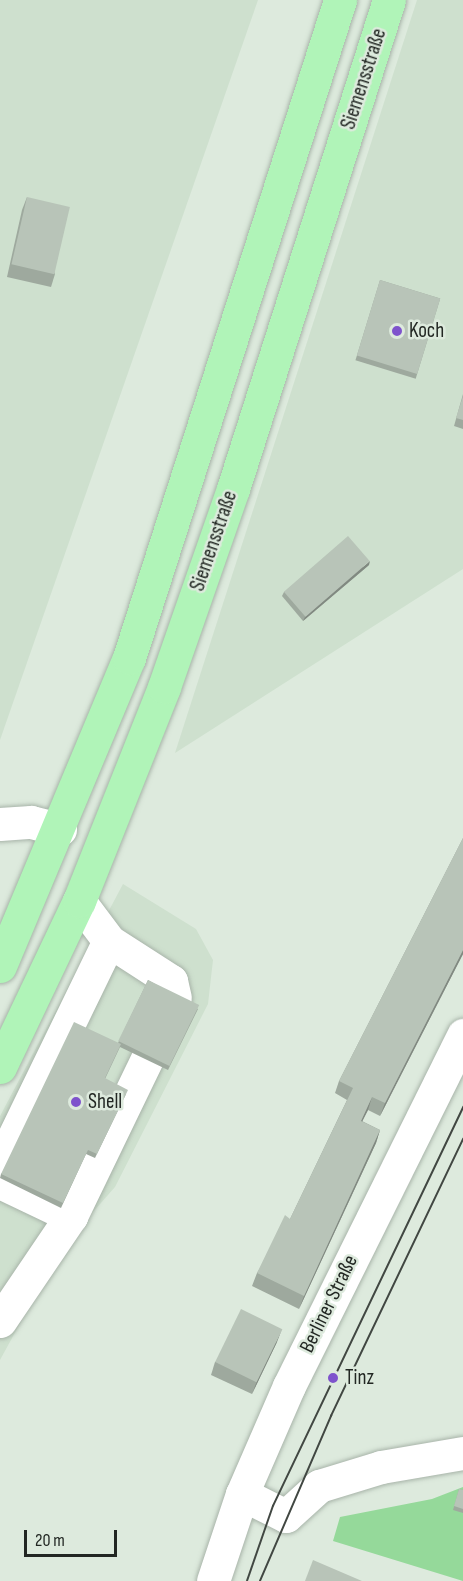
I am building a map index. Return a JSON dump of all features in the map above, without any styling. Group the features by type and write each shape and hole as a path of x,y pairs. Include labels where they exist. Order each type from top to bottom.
{"main road":[{"name":"Siemensstraße","path":"0,966 60,829 129,658 340,0"},
{"name":"Siemensstraße","path":"0,1067 79,901 120,804 233,489 389,0"}],"street":[{"path":"0,824 31,822 60,829"},
{"path":"79,901 109,940 171,981 175,998"},
{"path":"0,1165 109,940"},
{"name":"Berliner Straße","path":"213,1581 242,1494 289,1386 463,1035"},
{"path":"0,1321 71,1216 147,1059"},
{"path":"0,1182 71,1216"},
{"path":"242,1494 286,1516 319,1486 381,1467 463,1454"}],"shaded area":[{"path":"0,0 258,0 0,740"},
{"path":"417,0 463,0 463,569 175,753"},
{"path":"123,884 196,929 213,960 208,1004 115,1187 62,1247 0,1360 0,1116"}],"green space":[{"path":"463,1487 463,1581 333,1541 340,1517 432,1499"}],"building":[{"path":"27,197 70,207 54,274 11,264"},
{"name":"Koch","path":"380,280 440,298 417,374 357,356"},
{"path":"463,396 463,420 456,418"},
{"path":"348,536 370,561 305,617 284,592"},
{"path":"463,838 463,950 385,1103 372,1097 361,1121 380,1130 304,1296 257,1273 285,1215 290,1219 353,1088 339,1081"},
{"path":"148,980 199,1005 169,1066 118,1041"},
{"path":"74,1022 121,1044 105,1078 128,1090 97,1154 88,1150 63,1203 1,1174"},
{"path":"241,1309 282,1329 256,1382 215,1362"},
{"path":"459,1489 463,1490 463,1509 454,1506"},
{"path":"313,1560 362,1581 305,1581"}],"tram line":[{"path":"247,1581 273,1506 463,1107"},
{"path":"260,1581 331,1416 463,1139"}],"place":[{"name":"Koch","path":"397,331"},
{"name":"Shell","path":"76,1102"},
{"name":"Tinz","path":"333,1378"}]}
